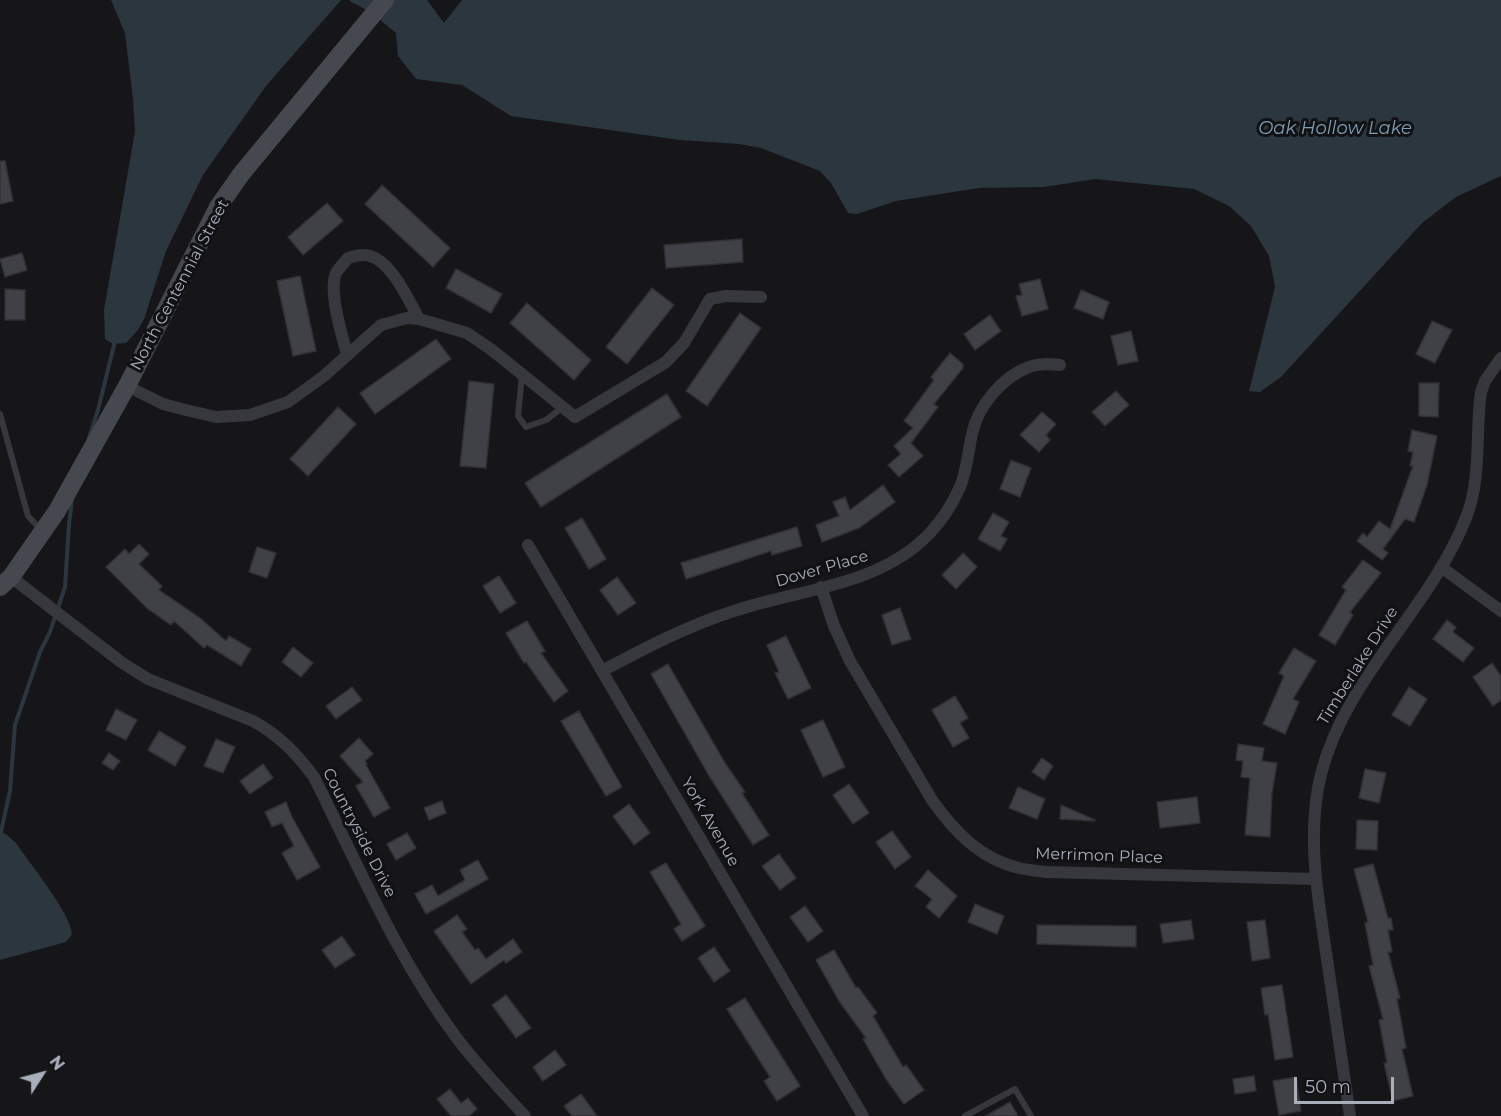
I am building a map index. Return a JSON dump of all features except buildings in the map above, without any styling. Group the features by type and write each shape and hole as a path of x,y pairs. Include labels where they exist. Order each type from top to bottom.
{"street":[{"name":"North Centennial Street","path":"6,582 62,502 127,386 218,207 242,173 385,0"},
{"path":"347,354 334,298 335,275 348,258 364,254 385,264 397,279 419,319"},
{"path":"127,386 163,404 186,410 216,417 250,415 288,402 324,376 381,325 407,318 419,319 467,333 492,350 575,417 666,362 684,343 710,298 761,297"},
{"name":"Timberlake Drive","path":"1350,1116 1316,879 1314,854 1316,802 1329,748 1339,724 1441,567 1466,517 1474,493 1477,473 1481,392 1485,381 1501,358"},
{"name":"Dover Place","path":"602,671 691,625 736,610 861,577 882,569 905,555 930,533 947,511 960,487 968,460 972,433 991,395 1007,380 1028,367 1042,364 1060,365"},
{"name":"York Avenue","path":"528,545 863,1116"},
{"path":"1441,567 1501,611"},
{"name":"Countryside Drive","path":"6,582 121,663 148,679 253,721 269,730 296,752 314,777 402,955 455,1036 478,1066 525,1116"},
{"name":"Merrimon Place","path":"821,588 834,626 850,661 932,800 946,820 967,842 988,856 1017,868 1047,872 1316,879"}],"lane":[{"path":"522,374 518,416 526,427 546,420 563,407"},
{"path":"0,414 28,516 43,531"},
{"path":"965,1116 1014,1089 1031,1116"}],"water":[{"path":"111,0 341,0 266,86 203,175 166,251 144,319 126,343 113,344 105,339 104,310 135,131 125,33"},
{"name":"Oak Hollow Lake","path":"356,0 427,0 444,23 462,0 1501,0 1501,176 1456,197 1422,223 1281,377 1260,392 1249,391 1275,287 1269,256 1251,226 1229,206 1194,189 1095,179 1044,187 979,188 896,201 857,214 848,213 831,183 820,171 761,148 739,144 680,140 511,116 462,85 416,79 398,56 396,33"},
{"path":"0,831 16,843 57,901 70,925 72,934 66,942 0,960"}],"waterway":[{"path":"352,0 367,8"},
{"path":"89,438 115,341"},
{"path":"0,836 10,791 15,725 65,587 72,500"}]}
